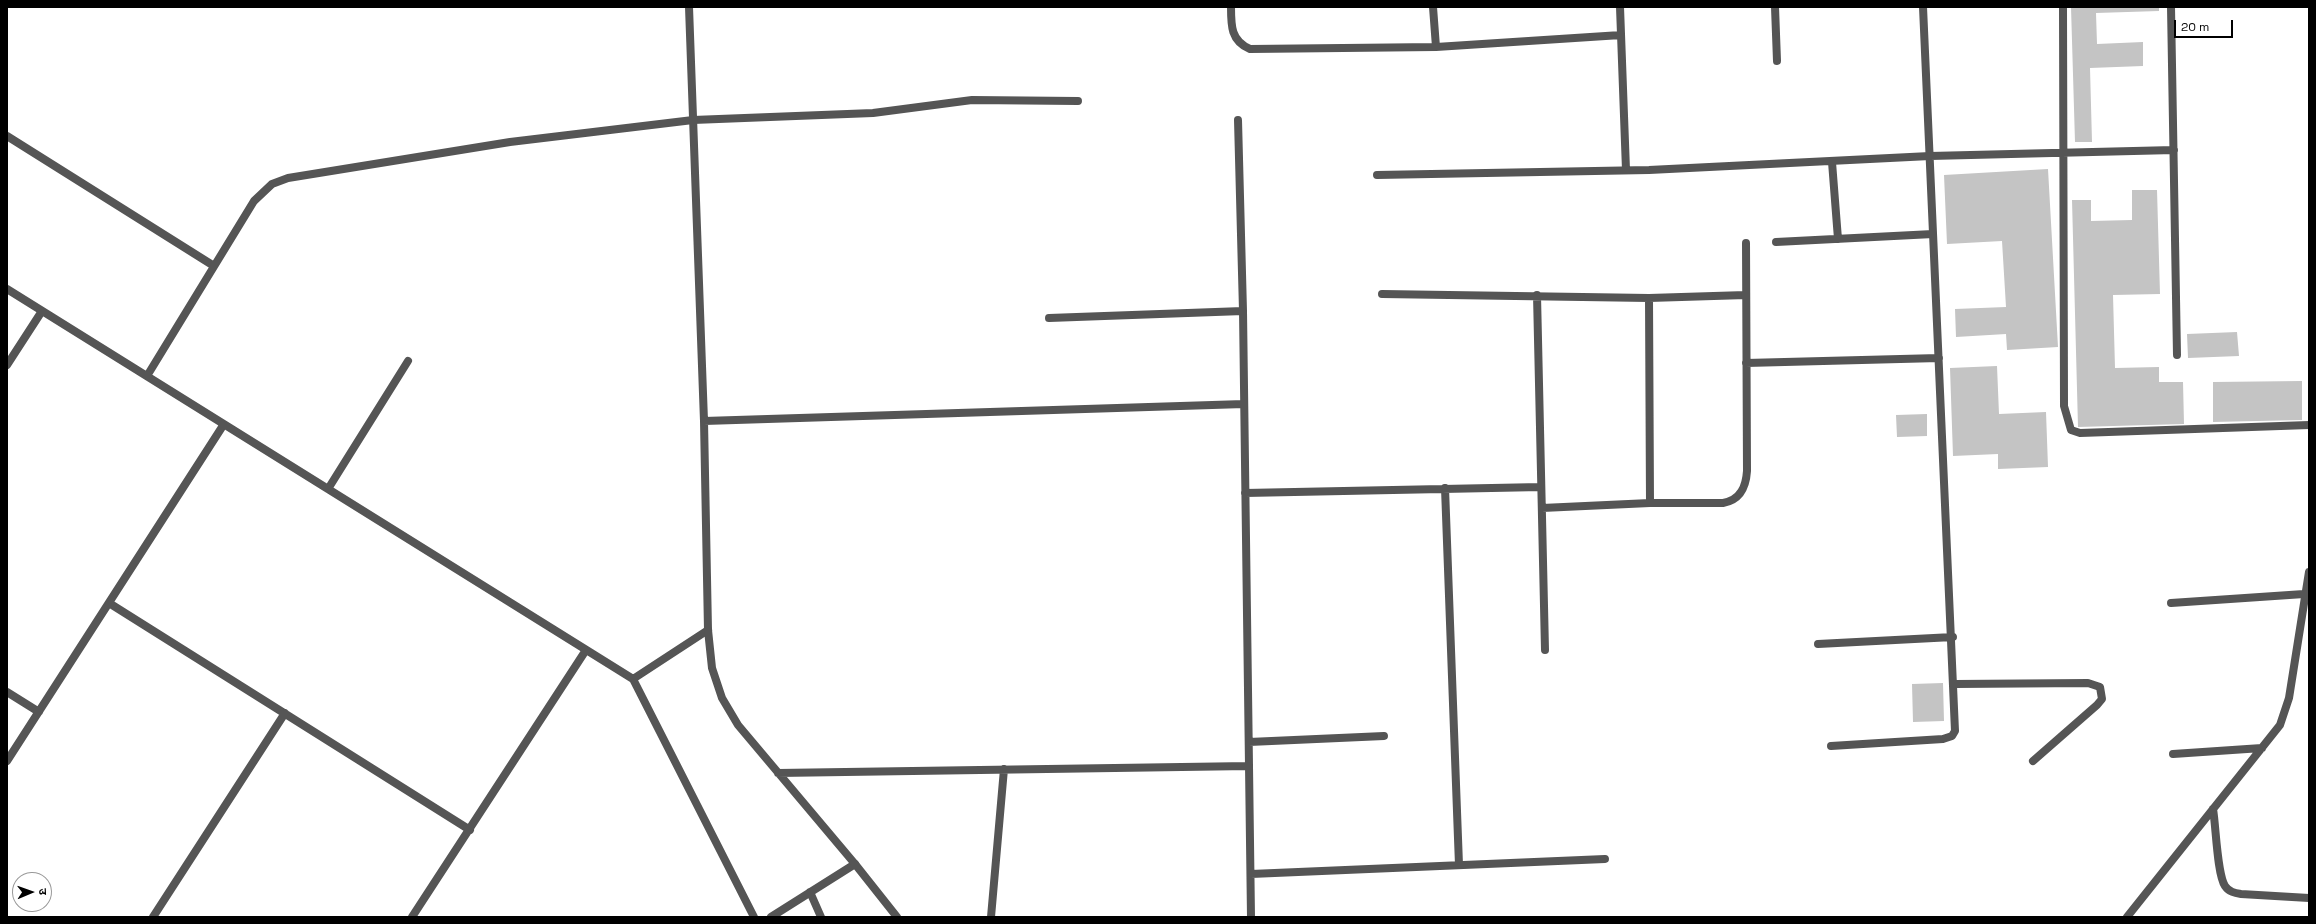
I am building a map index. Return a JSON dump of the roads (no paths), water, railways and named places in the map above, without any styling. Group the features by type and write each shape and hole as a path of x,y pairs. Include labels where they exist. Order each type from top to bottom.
{"street":[{"path":"689,7 704,420 708,630 712,668 722,698 738,725 855,864 897,917"},
{"path":"1231,7 1236,39 1240,45 1250,49 1436,47 1621,35"},
{"path":"1433,7 1436,47"},
{"path":"1620,7 1626,170"},
{"path":"1775,7 1777,61"},
{"path":"1831,746 1943,739 1952,736 1956,731 1923,7"},
{"path":"2063,7 2064,406 2071,430 2080,433 2309,425"},
{"path":"2171,7 2177,355"},
{"path":"147,376 254,201 272,184 288,178 510,142 693,120 873,113 972,100 1078,100"},
{"path":"1238,120 1246,493 1251,917"},
{"path":"7,136 214,266"},
{"path":"1377,175 1626,170 1832,162 1930,156 2063,154 2174,150"},
{"path":"1832,162 1838,239"},
{"path":"1776,242 1933,234"},
{"path":"1542,508 1650,503 1723,503 1728,502 1743,491 1746,484 1747,471 1746,243"},
{"path":"7,289 632,679 754,917"},
{"path":"1382,294 1537,295 1649,298 1746,295"},
{"path":"1537,295 1545,650"},
{"path":"1649,298 1650,503"},
{"path":"7,365 42,310"},
{"path":"1049,318 1243,311"},
{"path":"1746,363 1939,358"},
{"path":"328,489 408,361"},
{"path":"704,420 1244,404"},
{"path":"7,761 224,424"},
{"path":"1246,493 1541,487"},
{"path":"1445,488 1459,865"},
{"path":"2127,917 2280,725 2286,711 2304,594 2309,572"},
{"path":"2171,603 2304,594"},
{"path":"109,603 470,830"},
{"path":"632,679 708,630"},
{"path":"1818,644 1952,637"},
{"path":"412,917 586,650"},
{"path":"1955,684 2088,683 2100,687 2102,699 2097,705 2033,761"},
{"path":"7,692 39,712"},
{"path":"153,917 285,713"},
{"path":"1249,742 1384,736"},
{"path":"2173,754 2262,748"},
{"path":"778,773 1249,766"},
{"path":"991,917 1004,769"},
{"path":"2214,809 2222,876 2226,887 2233,893 2309,898"},
{"path":"1251,874 1605,859"},
{"path":"771,917 855,864"},
{"path":"810,892 821,917"}]}
